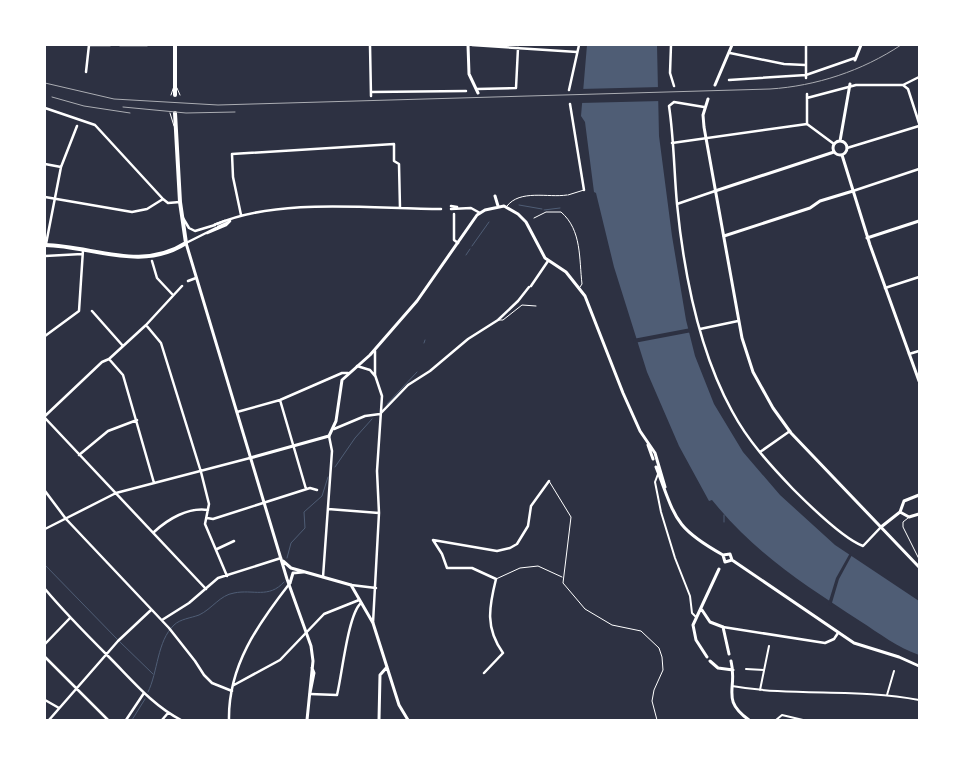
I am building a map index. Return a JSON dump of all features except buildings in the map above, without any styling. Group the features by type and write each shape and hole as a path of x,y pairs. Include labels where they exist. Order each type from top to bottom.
{"main road":[{"path":"175,45 175,95"},
{"path":"45,244 111,256 142,257 179,248 186,242 180,202 176,129 173,113"}],"street":[{"path":"86,72 89,45 110,45"},
{"path":"120,45 148,45"},
{"path":"370,45 371,94 466,91"},
{"path":"518,48 516,88 478,91 470,74 470,45 518,48 576,52"},
{"path":"569,90 579,45"},
{"path":"671,45 670,73 674,86"},
{"path":"715,85 732,45"},
{"path":"806,45 806,76"},
{"path":"729,80 806,76 855,59 862,45"},
{"path":"730,53 784,64 805,65"},
{"path":"807,124 807,96 856,85 903,85 919,77"},
{"path":"842,155 847,148 919,124 908,89 903,85"},
{"path":"840,141 850,86"},
{"path":"708,99 703,115 706,138 738,321 753,372 773,408 790,431 919,566"},
{"path":"704,107 674,101 669,106 677,204 687,270 707,356 733,413 760,452 802,498 859,545 863,546 881,527 900,512 904,501 919,495"},
{"path":"570,104 584,190"},
{"path":"45,108 94,125 163,199 168,202 180,202"},
{"path":"672,143 807,124 834,144"},
{"path":"45,244 61,167 77,126"},
{"path":"834,144 840,141"},
{"path":"840,141 846,144 847,148"},
{"path":"241,215 233,177 232,154 394,144 394,161 399,168 400,208"},
{"path":"834,144 834,152"},
{"path":"677,204 834,152 842,155"},
{"path":"842,155 852,191 885,288 919,381"},
{"path":"45,164 61,167"},
{"path":"724,236 810,208 820,201 919,169"},
{"path":"495,196 498,206"},
{"path":"45,197 54,197 132,212 147,209 163,199"},
{"path":"45,529 116,493 201,472 329,436 334,429 340,386 348,373 375,349 421,296 480,213 498,206 506,206 526,222 548,261 566,272 579,288 591,309 617,378 653,459"},
{"path":"307,720 314,673 312,667 313,655 307,631 290,583 286,579 282,559 186,242 241,215 259,211 328,207 441,209"},
{"path":"454,214 461,208"},
{"path":"458,243 454,240 454,214 451,209 475,209 480,213"},
{"path":"182,217 190,230 204,232 226,225 229,221"},
{"path":"868,238 919,221"},
{"path":"45,256 82,252 79,311 45,336"},
{"path":"152,261 157,278 172,294"},
{"path":"334,429 365,416 380,414 408,385 430,371 468,339 498,320 518,301 548,261"},
{"path":"885,288 919,277"},
{"path":"188,281 196,278"},
{"path":"182,286 172,294 146,325 109,359 102,362 45,417 206,589"},
{"path":"92,311 123,346"},
{"path":"700,329 738,321"},
{"path":"146,325 161,343 201,472 208,510 205,524 227,576"},
{"path":"375,349 375,376"},
{"path":"909,354 919,350"},
{"path":"109,359 123,375 154,484"},
{"path":"357,366 370,370 378,382 382,396 380,414 379,513 373,623"},
{"path":"236,412 280,400 342,373 348,373"},
{"path":"280,400 306,490"},
{"path":"80,455 108,431 136,420"},
{"path":"760,452 790,431"},
{"path":"322,577 332,452 329,436"},
{"path":"648,445 655,454 660,466 664,486"},
{"path":"656,467 672,511 693,537 723,555 730,554 732,560 854,643 919,666"},
{"path":"659,473 655,482 661,512 675,558 690,596 692,613 696,617"},
{"path":"484,673 503,653 493,639 490,611 496,578 472,568 447,568 442,554 433,540 497,550 510,548 517,544 528,526 534,500 542,494 548,481"},
{"path":"207,518 214,519 306,490 317,490"},
{"path":"45,491 66,519 162,620 204,675 212,682 232,691"},
{"path":"154,532 171,518 201,509 208,510"},
{"path":"328,509 379,513"},
{"path":"900,512 909,517 919,514"},
{"path":"216,549 234,541"},
{"path":"723,555 725,562 732,560"},
{"path":"282,559 289,567 306,573 352,585 376,588"},
{"path":"162,620 206,589 218,578 282,559"},
{"path":"707,657 696,640 693,629 696,617 702,609 720,570"},
{"path":"229,720 232,691 247,643 290,583 293,574 306,573"},
{"path":"352,585 373,623 399,704 408,720"},
{"path":"45,589 70,618 149,698 168,713 181,720"},
{"path":"234,684 280,660 324,614 360,601"},
{"path":"310,694 337,695 350,632 360,601"},
{"path":"702,609 706,618 723,627 825,643 834,639 838,633"},
{"path":"49,720 106,654 152,610"},
{"path":"45,644 70,618"},
{"path":"723,627 729,654"},
{"path":"760,690 769,646"},
{"path":"45,658 108,720"},
{"path":"710,661 718,668 733,668"},
{"path":"731,661 733,668 731,701 740,715 749,720"},
{"path":"379,720 380,675 387,667"},
{"path":"746,669 764,670"},
{"path":"887,695 894,671"},
{"path":"732,686 760,690 887,695 919,700"},
{"path":"126,720 145,694"},
{"path":"45,700 59,708"},
{"path":"162,720 168,713"},
{"path":"776,720 785,715 803,720"}],"lane":[{"path":"506,206 514,199 527,196 567,195 584,190"},
{"path":"534,218 546,212 561,212 574,226 582,284 579,288"},
{"path":"526,222 530,220"},
{"path":"204,232 215,224 229,221"},
{"path":"498,320 504,320 522,305 536,306"},
{"path":"548,481 571,517 566,543 567,563 563,577 567,590 585,609 612,625 641,631 659,648 662,657 662,670 652,701 657,720"},
{"path":"909,517 903,522 903,527 919,559"},
{"path":"496,578 520,568 538,566 563,577"}],"water":[{"path":"587,45 657,45 659,136 672,236 686,320 695,356 714,404 743,452 780,495 835,545 919,601 919,655 889,640 839,607 799,580 763,552 712,500 709,501 679,446 647,372 614,267 596,193 594,192 585,122 581,116"}],"pier":[{"path":"661,87 661,101 580,103 580,89"},
{"path":"691,328 692,332 634,343 633,339"},
{"path":"850,553 852,555 839,579 831,606 828,604 836,578"}],"waterway":[{"path":"519,205 542,209"},
{"path":"544,210 560,208"},
{"path":"472,246 489,222"},
{"path":"466,255 470,249"},
{"path":"387,404 417,372"},
{"path":"335,467 355,438 372,419"},
{"path":"287,558 291,543 305,528 304,512 322,496 328,477"},
{"path":"724,515 724,522"},
{"path":"45,565 117,639"},
{"path":"148,692 164,639 176,623 199,615 229,594 267,592 284,582"},
{"path":"120,642 153,674"},
{"path":"132,720 145,699"}],"railway":[{"path":"45,83 114,99 218,105 770,89 804,85 838,76 855,70 901,45"},
{"path":"52,97 84,106 130,113"},
{"path":"123,107 186,113 235,112"}]}
